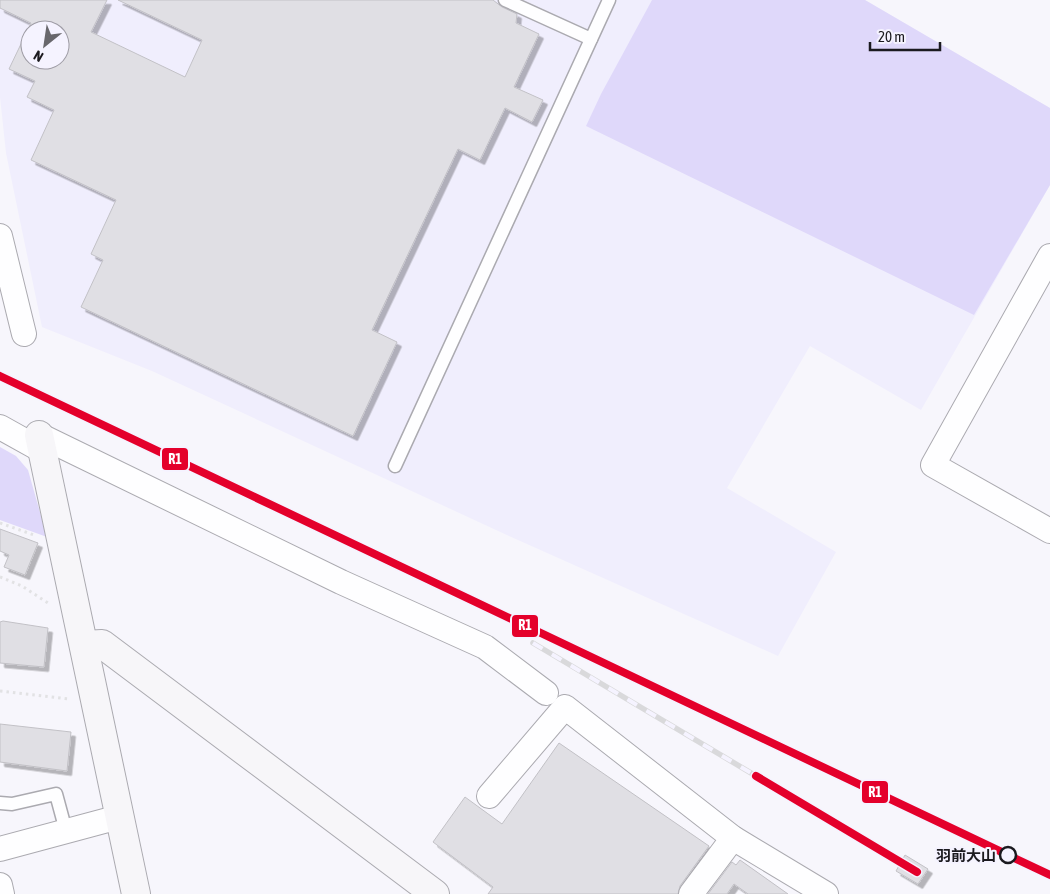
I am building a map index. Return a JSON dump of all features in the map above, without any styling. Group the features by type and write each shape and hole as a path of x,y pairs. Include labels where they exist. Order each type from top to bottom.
{"street":[{"path":"0,236 24,334"},
{"path":"1050,256 933,465 1050,531"},
{"path":"0,427 41,443 485,647 546,693"},
{"path":"41,443 136,894"},
{"path":"84,645 102,644 435,894"},
{"path":"489,796 565,706 733,838 826,894"},
{"path":"0,850 119,817"},
{"path":"691,894 733,838"},
{"path":"0,885 2,894"}],"lane":[{"path":"505,0 591,39"},
{"path":"395,466 609,0"},
{"path":"0,803 12,804 56,794 66,831"}],"path":[{"path":"0,577 22,586 53,607"},
{"path":"0,691 78,700"}],"shaded area":[{"path":"0,0 865,0 1050,108 1050,185 921,410 810,346 727,488 836,552 778,656 509,536 152,371 42,327 6,153 0,97"},
{"path":"652,0 865,0 1050,108 1050,185 974,315 586,126 601,94"},
{"path":"0,447 16,456 28,470 47,537 0,520"}],"building":[{"path":"0,0 107,0 91,32 185,77 202,40 118,0 493,0 502,7 517,14 516,23 539,34 514,87 543,100 532,122 505,108 480,160 458,149 372,330 397,342 353,436 81,307 103,260 91,254 116,200 31,160 54,110 27,97 35,81 9,69 20,46 20,70 70,70 70,20 25,20 0,8"},
{"path":"0,529 38,543 25,575 4,567 9,555 0,551"},
{"path":"0,622 48,628 44,667 0,663"},
{"path":"0,724 71,732 67,771 0,762"},
{"path":"559,743 709,846 680,886 678,894 488,894 493,887 433,842 465,797 502,824"},
{"path":"905,855 928,869 918,884 896,871"},
{"path":"740,860 788,894 748,894 734,884 727,894 708,894 732,862 736,865"}],"railway":[{"path":"533,643 917,872"}],"transit line":[{"name":"R1","path":"0,376 1050,875"},
{"name":"R1","path":"756,776 917,872"}],"place":[{"name":"羽前大山","path":"1008,855"}]}
